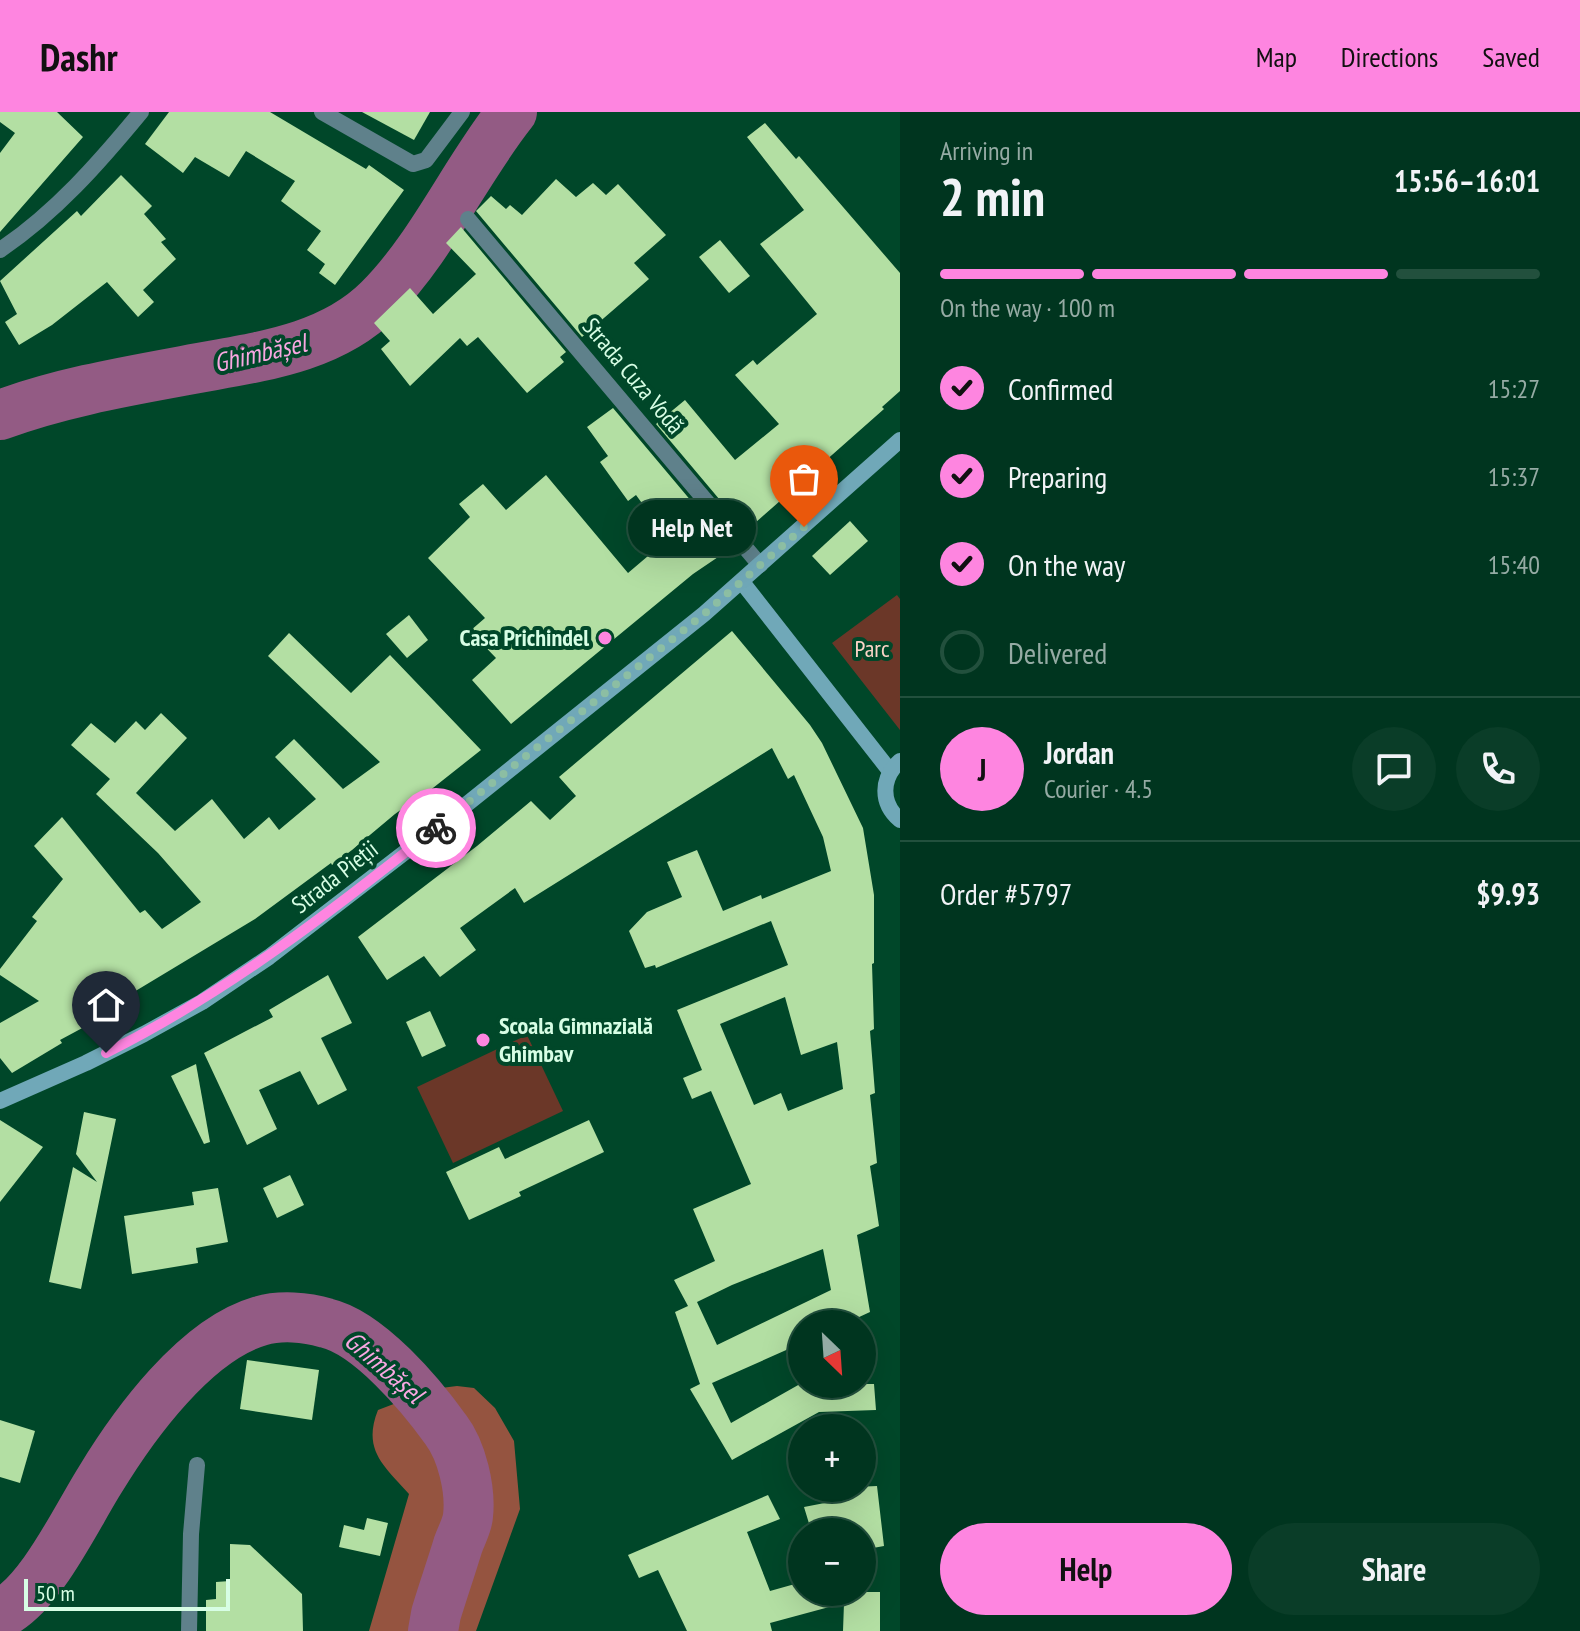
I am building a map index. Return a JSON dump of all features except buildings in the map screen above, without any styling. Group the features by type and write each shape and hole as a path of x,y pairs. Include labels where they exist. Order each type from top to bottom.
{"street":[{"path":"0,250 54,207 99,163 141,112"},
{"path":"322,112 413,164 426,160 462,112"},
{"name":"Strada Cuza Vodă","path":"468,219 760,565"},
{"name":"Strada Pieții","path":"0,1101 144,1034 202,1002 269,957 464,806 742,582 900,440"},
{"path":"742,582 895,766 885,793 887,804 900,820"},
{"path":"189,1631 191,1534 197,1465"}],"green space":[{"name":"Parc","path":"897,595 900,599 900,730 832,643"},
{"path":"527,1035 563,1111 453,1163 417,1087"}],"shaded area":[{"path":"457,1386 474,1388 495,1408 514,1441 520,1509 476,1631 369,1631 409,1494 384,1466 374,1447 374,1424 378,1410 433,1389"}],"waterway":[{"name":"Ghimbășel","path":"0,415 87,390 284,351 335,332 379,300 416,257 512,112"},
{"name":"Ghimbășel","path":"0,1614 15,1605 43,1574 130,1434 168,1387 212,1346 236,1331 268,1319 293,1318 318,1321 342,1329 376,1352 423,1400 457,1449 467,1483 468,1516 433,1631"}],"way so far":[{"path":"436,828 704,614 804,527"}],"place":[{"name":"Help Net","path":"804,527"},
{"name":"Casa Prichindel","path":"605,638"},
{"name":"Scoala Gimnazială Ghimbav","path":"483,1040"}],"route":[{"path":"106,1053 202,1002 269,957 436,828"}]}
